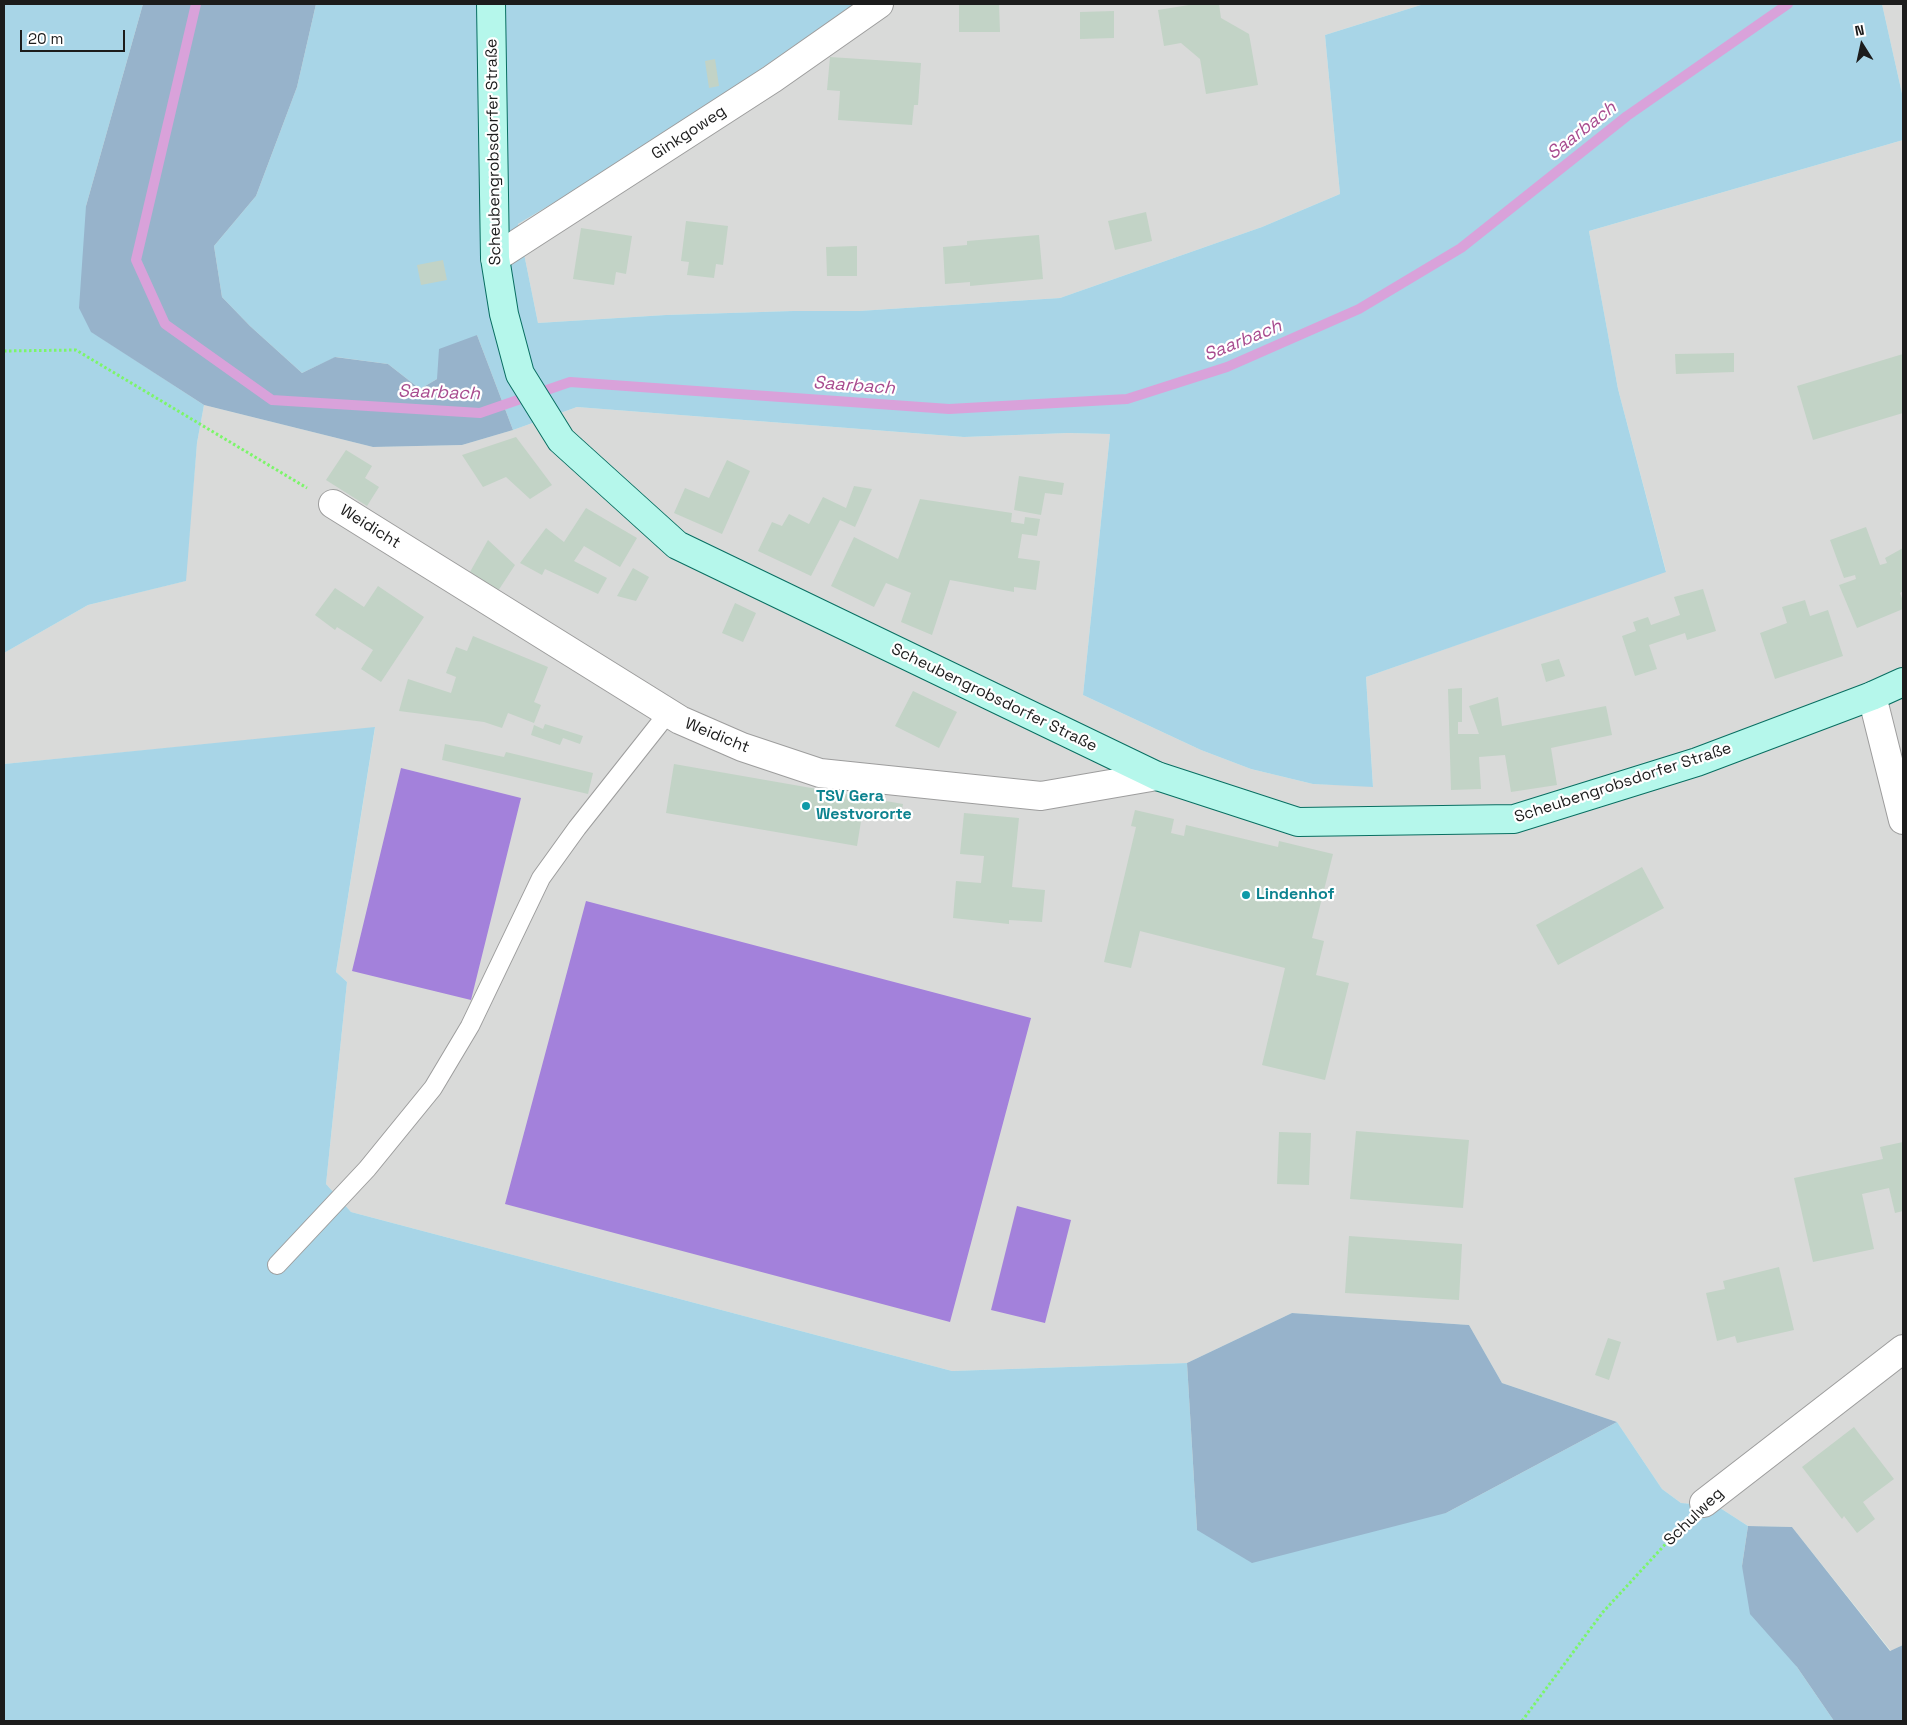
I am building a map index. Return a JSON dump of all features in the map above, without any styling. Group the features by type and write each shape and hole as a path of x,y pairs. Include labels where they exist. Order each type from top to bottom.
{"main road":[{"name":"Scheubengrobsdorfer Straße","path":"491,4 495,258 504,314 520,374 561,440 677,545 1157,776 1298,822 1514,819 1697,762 1872,696 1903,682"}],"street":[{"name":"Ginkgoweg","path":"495,258 772,79 879,4"},
{"name":"Weidicht","path":"333,504 680,720 742,747 820,773 1040,796 1157,776"},
{"path":"1872,696 1903,820"},
{"name":"Schulweg","path":"1704,1503 1903,1349"}],"lane":[{"path":"277,1265 367,1169 433,1088 470,1026 541,878 577,828 668,713"}],"path":[{"path":"4,352 76,350 333,504"},
{"name":"Schulweg","path":"1522,1721 1604,1612 1704,1503"}],"shaded area":[{"path":"4,4 143,4 86,206 92,332 204,405 197,443 186,581 88,605 4,653"},
{"path":"143,4 316,4 297,87 256,196 214,246 222,297 250,326 302,373 335,357 388,364 420,389 437,379 439,349 477,335 513,430 462,445 373,447 204,405 91,332 79,308 86,206"},
{"path":"316,4 854,4 709,105 622,162 518,224 538,323 666,315 859,311 1060,298 1262,227 1340,194 1325,35 1424,4 1882,4 1903,98 1903,140 1589,231 1618,389 1666,572 1366,677 1373,787 1313,784 1251,769 1201,750 1083,695 1110,434 1068,433 964,437 577,407 513,430 477,335 437,379 420,389 388,364 336,357 302,373 250,326 222,297 214,246 256,196 297,87"},
{"path":"854,4 1424,4 1325,35 1340,194 1262,227 1060,298 859,311 666,315 538,323 518,224 622,162 709,105"},
{"path":"1882,4 1903,4 1903,98"},
{"path":"1903,140 1903,1645 1891,1651 1792,1527 1748,1526 1717,1506 1681,1503 1662,1489 1617,1422 1502,1383 1469,1325 1292,1313 1187,1363 952,1371 351,1212 326,1184 347,982 336,972 375,728 4,764 4,653 88,605 185,581 197,443 204,405 373,447 462,445 513,430 577,407 964,437 1068,433 1110,434 1083,695 1201,750 1251,769 1313,784 1373,786 1366,677 1666,571 1618,389 1589,231"},
{"path":"375,727 336,972 347,982 326,1184 351,1212 952,1371 1187,1363 1197,1530 1446,1513 1617,1422 1662,1489 1681,1503 1717,1506 1748,1526 1742,1566 1797,1667 1834,1721 4,1721 4,764"},
{"path":"401,768 521,798 471,1000 352,971"},
{"path":"586,901 1031,1018 950,1322 505,1204"},
{"path":"1017,1206 1071,1220 1045,1323 991,1310"},
{"path":"1292,1313 1469,1325 1502,1383 1617,1422 1446,1513 1252,1563 1197,1530 1187,1363"},
{"path":"1748,1526 1792,1527 1890,1651 1903,1645 1903,1721 1834,1721 1797,1667 1750,1614 1742,1566"}],"building":[{"path":"959,4 999,4 1000,32 959,32"},
{"path":"1195,4 1219,4 1221,18 1249,34 1258,85 1206,94 1200,59 1181,43 1164,46 1158,10"},
{"path":"1114,11 1114,38 1080,39 1080,12"},
{"path":"830,57 921,63 918,105 914,105 912,125 838,120 840,91 827,90"},
{"path":"715,59 719,86 709,88 705,61"},
{"path":"1146,212 1152,241 1115,250 1108,221"},
{"path":"686,221 728,226 723,265 716,264 714,278 687,275 689,262 681,261"},
{"path":"581,228 632,236 626,274 616,272 614,285 573,279"},
{"path":"1039,235 1043,279 970,286 970,282 945,284 943,247 967,245 967,241"},
{"path":"857,246 857,276 827,276 826,247"},
{"path":"443,260 447,280 421,285 417,265"},
{"path":"1734,353 1734,372 1676,374 1675,354"},
{"path":"1903,354 1903,413 1813,440 1797,386"},
{"path":"516,437 552,485 530,499 506,477 483,487 462,455"},
{"path":"346,450 372,466 365,478 379,487 367,506 326,480"},
{"path":"727,460 750,471 722,534 674,513 685,488 709,498"},
{"path":"1019,476 1064,483 1062,495 1045,493 1041,515 1014,510"},
{"path":"854,486 872,489 855,527 840,520 811,576 758,551 772,522 782,526 789,514 809,524 823,497 846,508"},
{"path":"920,499 1012,513 1011,522 1024,524 1025,517 1040,519 1037,536 1022,534 1018,558 1040,561 1036,590 1014,587 1014,592 950,580 932,635 901,622 911,593 886,583 874,607 831,586 854,537 898,559"},
{"path":"586,508 637,538 620,567 584,546 574,561 607,578 598,594 545,569 542,575 520,563 546,528 564,542"},
{"path":"1866,527 1880,565 1887,563 1885,558 1903,548 1903,591 1900,593 1903,609 1857,628 1839,585 1856,579 1855,575 1844,578 1830,540"},
{"path":"488,540 515,565 498,591 470,572"},
{"path":"633,568 649,577 636,601 617,596"},
{"path":"378,586 424,617 381,682 361,669 373,650 337,627 335,630 315,615 335,588 364,607"},
{"path":"1703,589 1716,631 1687,640 1685,633 1649,645 1657,669 1635,676 1622,636 1636,631 1633,622 1648,617 1651,625 1680,615 1674,597"},
{"path":"1805,600 1810,616 1828,610 1843,656 1775,679 1760,633 1787,623 1782,607"},
{"path":"735,603 756,613 743,642 722,633"},
{"path":"473,636 548,667 534,702 541,705 534,723 508,713 502,728 484,722 399,711 408,679 451,693 456,677 446,673 456,647 467,651"},
{"path":"1559,659 1565,676 1546,682 1541,664"},
{"path":"1462,688 1462,722 1458,722 1458,734 1479,734 1469,706 1498,697 1502,726 1606,706 1612,735 1551,748 1557,785 1511,792 1505,755 1479,757 1481,789 1451,790 1448,689"},
{"path":"913,691 957,712 939,748 895,726"},
{"path":"545,724 583,736 580,744 563,738 560,745 531,735 534,725 543,729"},
{"path":"445,744 504,757 506,752 593,773 588,794 442,760"},
{"path":"674,764 903,804 900,821 862,815 857,846 666,813"},
{"path":"1135,810 1174,819 1171,833 1184,836 1186,825 1278,847 1279,841 1333,854 1312,938 1324,941 1316,975 1349,983 1325,1080 1262,1065 1285,968 1140,931 1131,968 1104,962 1136,827 1131,826"},
{"path":"964,813 1019,818 1012,887 1045,890 1042,922 1009,920 1009,924 953,918 956,881 981,883 984,856 960,854"},
{"path":"1642,867 1664,908 1558,965 1536,925"},
{"path":"1356,1131 1469,1140 1463,1208 1350,1199"},
{"path":"1279,1132 1311,1133 1309,1185 1277,1184"},
{"path":"1903,1142 1903,1211 1895,1213 1889,1188 1862,1194 1874,1249 1813,1262 1794,1178 1883,1159 1880,1147"},
{"path":"1349,1236 1462,1244 1459,1300 1345,1293"},
{"path":"1779,1267 1794,1330 1737,1343 1735,1336 1717,1341 1706,1293 1725,1289 1723,1281"},
{"path":"1608,1338 1621,1342 1609,1380 1595,1375"},
{"path":"1854,1427 1894,1479 1863,1502 1875,1519 1857,1533 1844,1516 1842,1519 1802,1467"}],"waterway":[{"name":"Saarbach","path":"196,4 136,260 165,324 272,400 480,413 570,382 949,409 1127,399 1227,367 1359,309 1461,248 1627,116 1788,4"}],"place":[{"name":"TSV Gera Westvororte","path":"806,806"},
{"name":"Lindenhof","path":"1246,895"}]}
